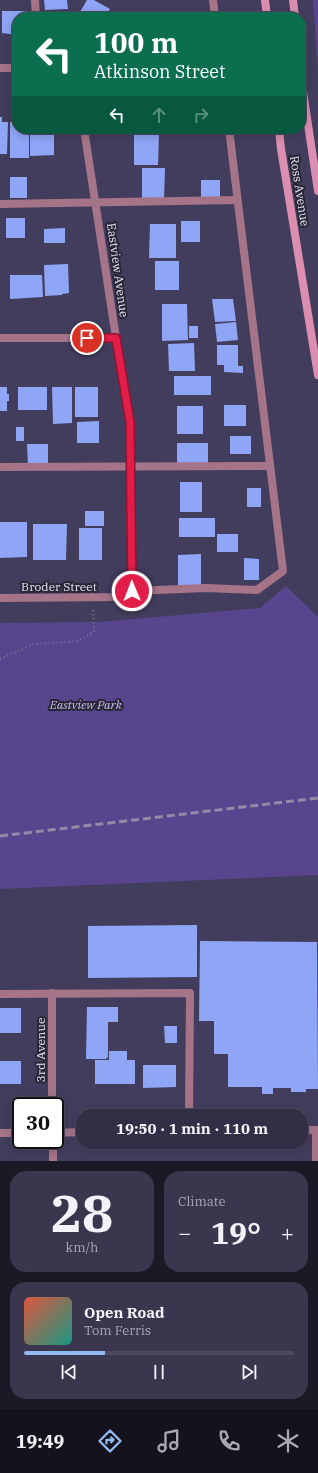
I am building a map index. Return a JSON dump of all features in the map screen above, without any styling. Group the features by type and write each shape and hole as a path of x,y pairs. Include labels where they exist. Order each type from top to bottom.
{"main road":[{"path":"265,0 266,12"},
{"path":"294,0 295,12"},
{"name":"Ross Avenue","path":"306,111 318,191"},
{"name":"Ross Avenue","path":"280,134 318,374"}],"street":[{"path":"36,0 36,12"},
{"path":"213,0 214,12"},
{"path":"0,68 12,68"},
{"name":"Eastview Avenue","path":"85,134 130,422 132,591"},
{"path":"132,591 206,588 257,590 283,571 230,134"},
{"path":"0,204 237,200"},
{"path":"0,338 116,338"},
{"path":"0,467 270,466"},
{"name":"Broder Street","path":"0,598 118,597 132,591"},
{"path":"0,994 190,993 190,1109"},
{"name":"3rd Avenue","path":"52,994 52,1097"},
{"path":"308,1130 316,1130 316,1161"},
{"path":"64,1133 76,1132"},
{"path":"0,1133 12,1133"},
{"path":"52,1149 53,1161"}],"path":[{"path":"0,659 34,644 78,641 94,631 92,597"}],"green space":[{"path":"313,0 318,0 318,70"},
{"name":"Eastview Park","path":"286,586 318,617 318,875 0,889 0,623 99,622 260,608"}],"building":[{"path":"44,0 67,0 68,9 45,10"},
{"path":"87,0 94,0 110,9 108,12 80,12"},
{"path":"2,11 27,11 12,12 12,34 2,33"},
{"path":"0,117 2,117 2,122 8,122 7,154 0,154"},
{"path":"10,122 12,122 12,134 29,134 29,158 10,158"},
{"path":"30,134 54,134 54,155 30,156"},
{"path":"134,134 159,134 158,165 134,165"},
{"path":"142,168 165,168 164,200 142,200"},
{"path":"10,177 27,177 27,198 10,198"},
{"path":"201,180 220,180 220,197 201,197"},
{"path":"6,218 25,218 25,238 6,238"},
{"path":"181,221 200,221 200,242 181,242"},
{"path":"150,224 176,224 176,258 149,258"},
{"path":"65,228 65,243 44,243 44,229"},
{"path":"155,261 179,261 179,290 155,290"},
{"path":"68,264 69,293 45,296 44,265"},
{"path":"10,275 42,275 43,297 10,299"},
{"path":"212,299 233,299 236,321 215,322"},
{"path":"162,304 187,304 188,340 162,341"},
{"path":"236,322 238,340 217,342 215,324"},
{"path":"189,326 198,326 198,338 189,338"},
{"path":"194,343 195,371 169,371 168,344"},
{"path":"217,345 238,345 238,366 243,366 243,373 224,372 224,365 217,365"},
{"path":"174,376 211,376 211,395 174,395"},
{"path":"0,387 7,387 9,401 7,401 7,411 0,411"},
{"path":"18,387 47,387 47,410 18,410"},
{"path":"52,387 72,387 72,423 53,424"},
{"path":"75,387 98,387 98,417 75,417"},
{"path":"224,405 246,405 246,426 224,426"},
{"path":"177,406 203,406 203,434 177,434"},
{"path":"99,421 99,443 77,443 77,422"},
{"path":"16,427 24,427 24,441 16,441"},
{"path":"230,436 251,436 251,454 230,454"},
{"path":"177,443 208,443 208,466 177,466"},
{"path":"27,444 48,444 48,465 28,466"},
{"path":"180,482 202,482 202,512 180,512"},
{"path":"247,488 261,488 261,507 247,507"},
{"path":"85,511 104,511 104,526 85,526"},
{"path":"179,518 215,518 215,537 179,537"},
{"path":"0,522 27,522 27,557 0,558"},
{"path":"33,524 67,524 66,560 33,560"},
{"path":"79,528 102,528 102,560 79,560"},
{"path":"217,534 238,534 238,552 217,552"},
{"path":"201,554 201,585 178,585 178,555"},
{"path":"244,558 259,559 259,580 244,580"},
{"path":"197,925 197,977 88,978 88,926"},
{"path":"200,941 317,942 318,1089 306,1089 306,1092 291,1092 291,1088 273,1088 273,1094 262,1094 262,1087 228,1087 228,1054 214,1054 214,1021 199,1021"},
{"path":"87,1007 118,1007 118,1022 108,1022 108,1057 106,1059 86,1059"},
{"path":"0,1008 21,1008 21,1033 0,1033"},
{"path":"164,1026 177,1026 177,1043 165,1043"},
{"path":"109,1051 127,1051 127,1060 135,1060 135,1084 95,1084 95,1060 109,1060"},
{"path":"0,1061 21,1061 21,1084 0,1084"},
{"path":"143,1065 176,1065 176,1087 143,1088"}],"railway":[{"path":"0,836 318,798"}],"route":[{"path":"87,338 116,338 130,422 132,591"}]}
